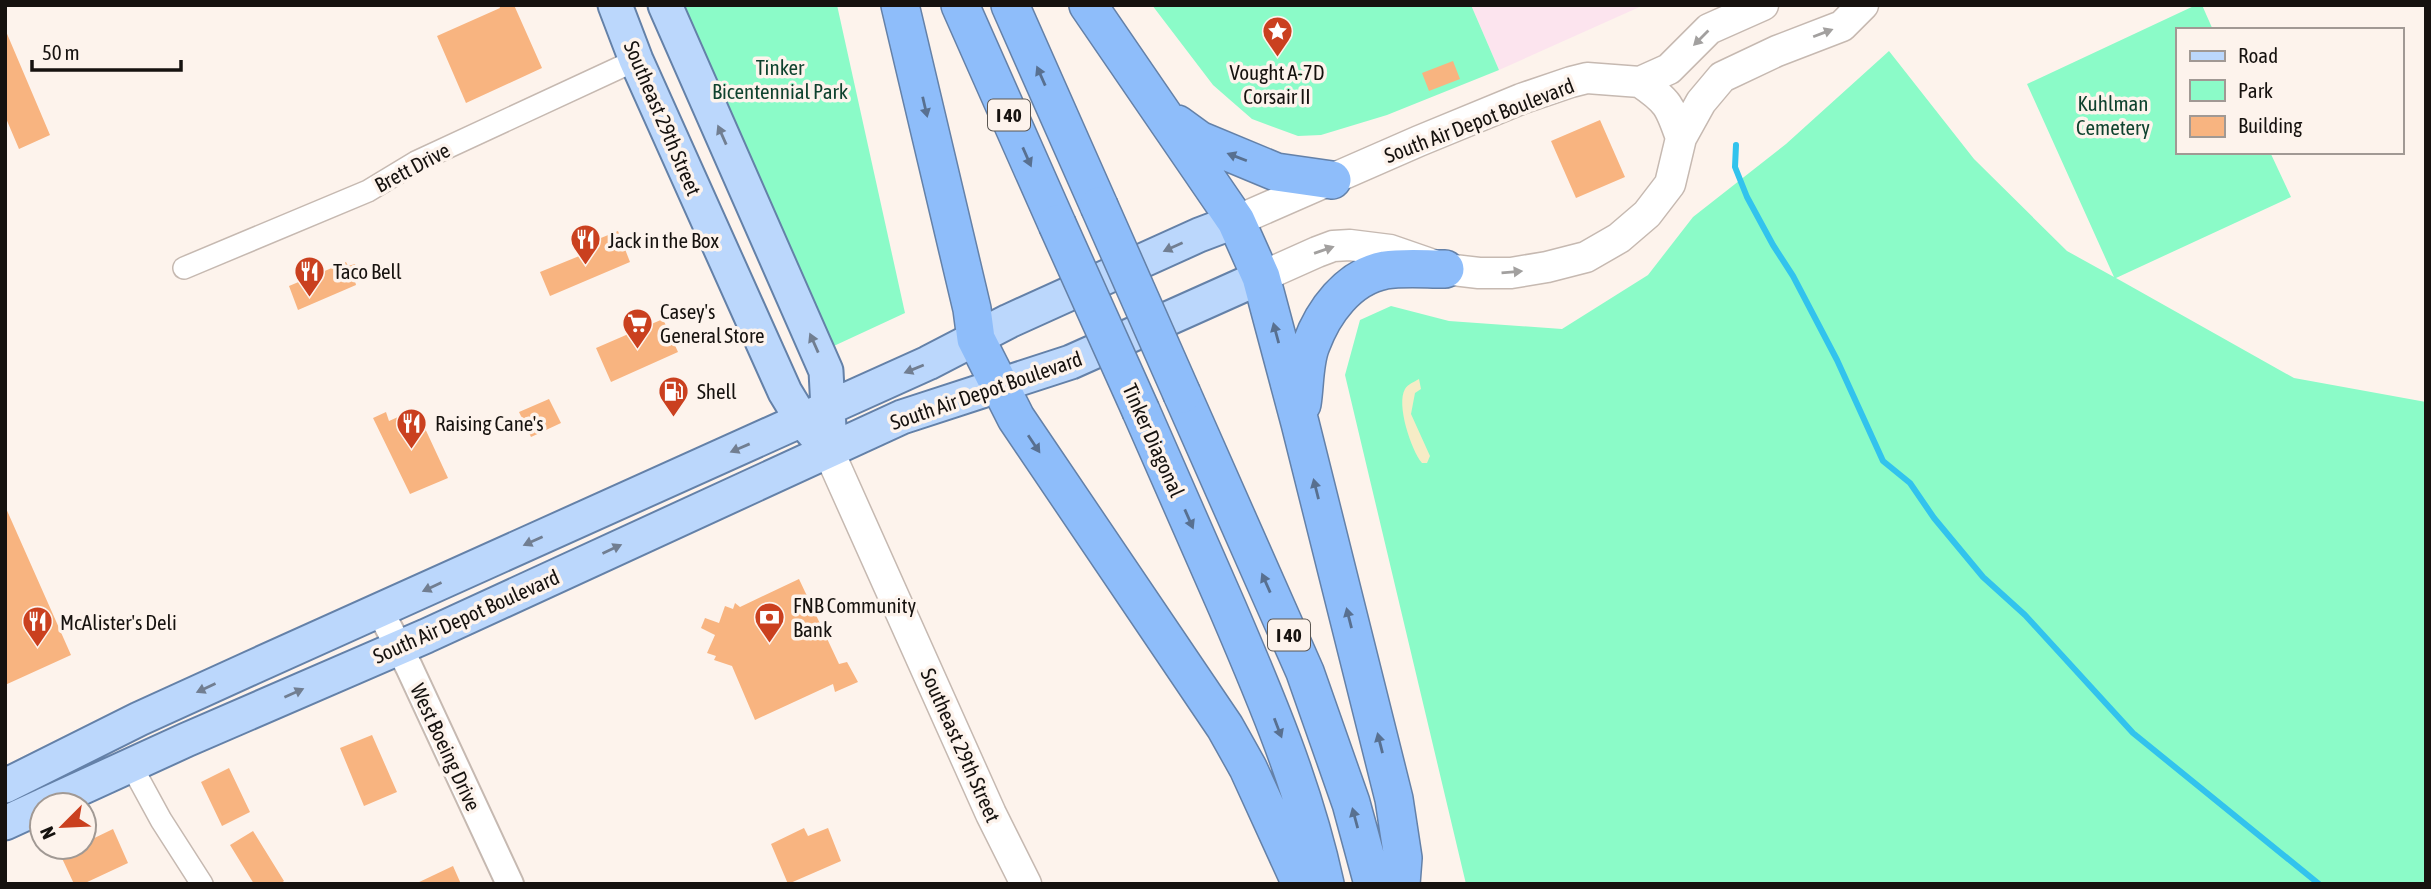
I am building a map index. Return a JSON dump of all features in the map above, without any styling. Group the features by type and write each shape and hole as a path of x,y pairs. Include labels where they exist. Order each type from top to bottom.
{"highway":[{"path":"900,5 972,309 976,339 1016,418 1226,727 1253,778 1301,884"},
{"name":"Tinker Diagonal","path":"960,5 1262,686 1315,836 1325,884"},
{"name":"I 40","path":"1010,5 1305,671 1352,803 1373,884"},
{"path":"1088,5 1236,221 1261,277 1394,799 1403,858 1401,884"},
{"path":"1162,112 1199,140 1231,155 1276,172 1332,180"},
{"path":"1300,423 1310,347 1328,310 1343,293 1357,282 1386,270 1445,269"}],"main road":[{"name":"Southeast 29th Street","path":"615,5 636,60 780,382 816,414 829,452 991,814 1027,884"},
{"path":"666,5 826,371 816,414"},
{"name":"South Air Depot Boulevard","path":"75,791 186,740 389,627 662,481 816,414 1009,321 1186,241 1470,120 1587,78 1640,82 1670,69 1709,29 1763,5"},
{"name":"South Air Depot Boulevard","path":"5,786 176,702 389,627 829,452 902,417 1071,362 1317,252 1350,245 1390,250 1445,269 1479,273 1511,273 1586,257 1619,237 1647,214 1670,184 1681,138 1701,102 1722,77 1777,51 1842,26 1863,5"},
{"path":"1640,82 1662,97 1671,109 1681,138"},
{"name":"South Air Depot Boulevard","path":"5,823 28,813"}],"street":[{"name":"Brett Drive","path":"184,268 368,191 416,162 636,60"},
{"name":"West Boeing Drive","path":"389,627 510,884"},
{"path":"131,765 161,820 202,884"}],"shaded area":[{"path":"1471,5 1644,5 1499,70"}],"green space":[{"name":"Tinker Bicentennial Park","path":"670,5 837,5 905,313 823,351"},
{"path":"1152,5 1471,5 1499,70 1387,115 1321,135 1298,136 1252,119 1213,85"},
{"name":"Kuhlman Cemetery","path":"2196,5 2202,5 2212,28 2176,28 2176,154 2271,154 2291,197 2116,278 2294,378 2426,402 2426,884 1466,884 1345,375 1360,320 1391,306 1449,321 1562,329 1648,275 1693,217 1786,144 1889,51 1974,159 2067,251 2114,277 2027,84"}],"sand":[{"path":"1419,379 1421,389 1415,393 1411,414 1430,456 1427,463 1422,463 1413,448 1402,405 1405,389"}],"building":[{"path":"499,5 514,5 542,68 466,103 437,36 500,8"},
{"path":"5,29 50,135 19,149 5,116"},
{"path":"1453,61 1460,79 1429,91 1422,73"},
{"path":"1600,120 1625,177 1576,198 1551,141"},
{"name":"Jack in the Box","path":"618,231 630,262 550,296 540,272 594,250 591,242"},
{"name":"Taco Bell","path":"346,262 348,266 355,264 361,280 355,281 356,285 298,310 289,286"},
{"name":"Casey's General Store","path":"663,319 678,352 611,382 596,348"},
{"path":"549,399 561,423 531,437 519,412"},
{"name":"Raising Cane's","path":"416,409 448,478 410,494 373,418 386,412 389,421"},
{"path":"5,506 71,655 5,685"},
{"name":"FNB Community Bank","path":"799,579 839,664 847,662 858,682 835,692 833,684 755,720 732,666 714,660 716,656 707,653 715,635 701,628 705,618 719,623 725,606 733,609 735,603 740,607"},
{"path":"372,735 397,792 364,806 340,748"},
{"path":"229,768 250,812 222,826 201,782"},
{"path":"804,828 808,836 828,828 841,861 788,884 771,844"},
{"path":"113,829 128,863 83,884 74,884 63,861 98,861 98,836"},
{"path":"253,831 284,881 280,884 254,884 230,845"},
{"path":"453,866 461,884 415,884"}],"waterway":[{"path":"1736,145 1735,167 1747,197 1837,360 1883,461 1910,483 1934,518 1983,577 2025,615 2133,733 2319,884"}],"place":[{"name":"Vought A-7D Corsair II","path":"1277,59"},
{"name":"Jack in the Box","path":"585,267"},
{"name":"Taco Bell","path":"310,298"},
{"name":"Casey's General Store","path":"637,350"},
{"name":"Shell","path":"674,418"},
{"name":"Raising Cane's","path":"412,450"},
{"name":"FNB Community Bank","path":"770,644"},
{"name":"McAlister's Deli","path":"37,649"}]}
